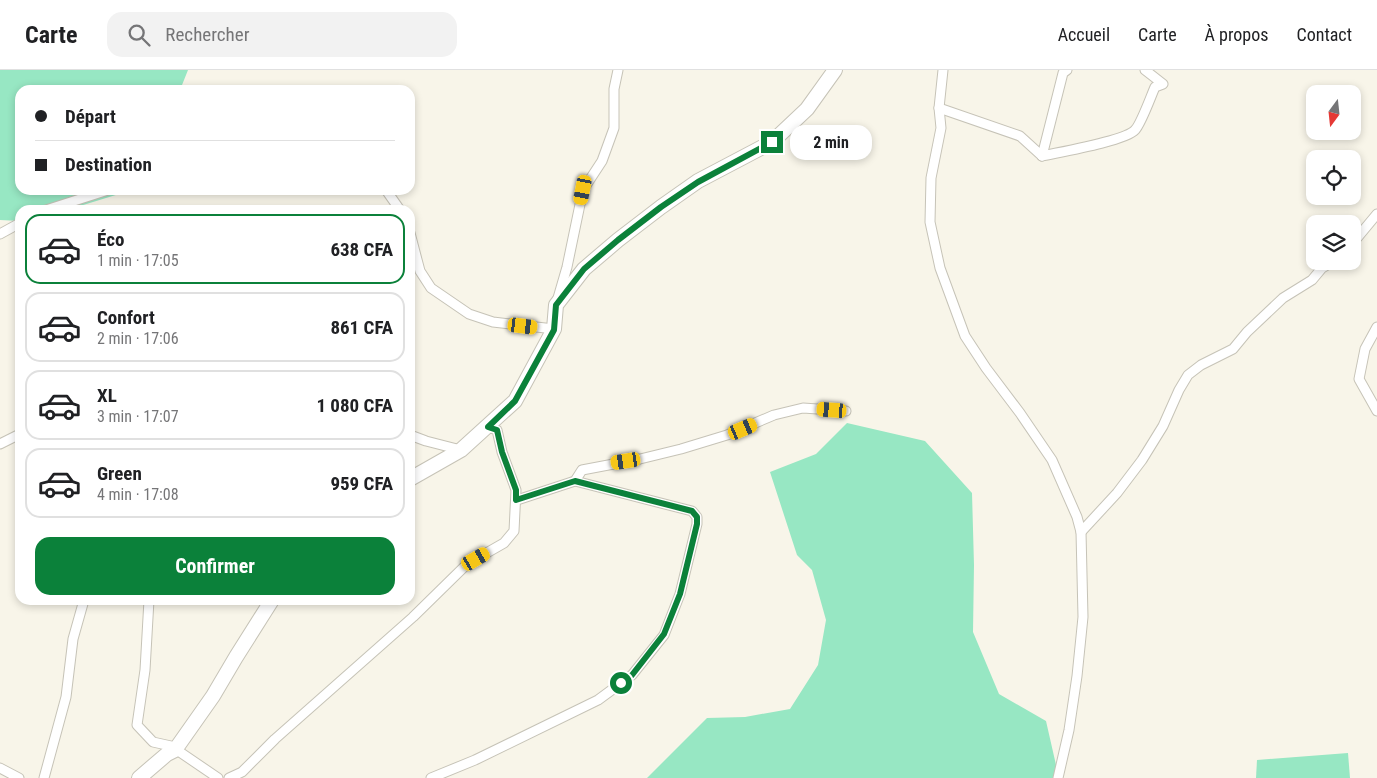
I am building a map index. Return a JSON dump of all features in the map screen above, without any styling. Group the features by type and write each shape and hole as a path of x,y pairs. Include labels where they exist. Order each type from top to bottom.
{"main road":[{"path":"415,476 461,450 515,401 554,330 556,305 584,269 661,207 698,182 772,142 807,109 835,70"},
{"path":"139,778 167,754 175,750 213,696 269,605"}],"street":[{"path":"556,305 567,267 583,190 602,161 614,128 614,90 618,70"},
{"path":"943,70 939,108 941,128 930,178 930,222 940,268 966,336 986,368 1052,460 1077,517 1081,532 1084,617 1070,721 1058,778"},
{"path":"1042,156 1063,73 1067,70"},
{"path":"1042,156 1089,147 1135,131 1155,88 1163,84 1145,70"},
{"path":"939,108 1020,136 1042,156"},
{"path":"62,205 92,195"},
{"path":"1361,233 1377,214"},
{"path":"0,234 15,226"},
{"path":"415,252 420,271 431,288 469,314 493,322 554,330"},
{"path":"1081,532 1142,460 1164,426 1179,390 1188,375 1201,364 1233,349 1247,332 1283,298 1312,280 1320,270"},
{"path":"1377,327 1365,349 1359,379 1377,411"},
{"path":"575,481 582,470 681,449 727,435 774,415 803,408 846,411"},
{"path":"229,778 242,772 276,739 413,617 464,567 504,542 514,531 516,490 502,452 497,430 488,427"},
{"path":"0,444 15,436"},
{"path":"415,436 461,450"},
{"path":"431,778 475,760 598,700 632,675 664,634 680,594 697,524 697,517 692,511 575,481 516,500"},
{"path":"44,778 66,697 73,639 83,605"},
{"path":"149,605 145,670 137,724 153,742 170,746 218,778"},
{"path":"0,768 19,778"}],"green space":[{"path":"0,70 188,70 182,85 15,85 15,195 116,195 83,205 15,205 15,221 0,220"},
{"path":"847,423 925,441 972,493 973,632 999,694 1046,721 1059,778 647,778 707,718 745,717 790,709 818,665 826,620 812,570 797,555 770,472 816,454"},
{"path":"1348,753 1350,778 1256,778 1257,760"}],"route":[{"path":"621,683 632,675 664,634 680,594 697,524 697,517 692,511 575,481 516,500 516,490 502,452 497,430 488,427 515,401 554,330 556,305 584,269 661,207 698,182 772,142"}]}
